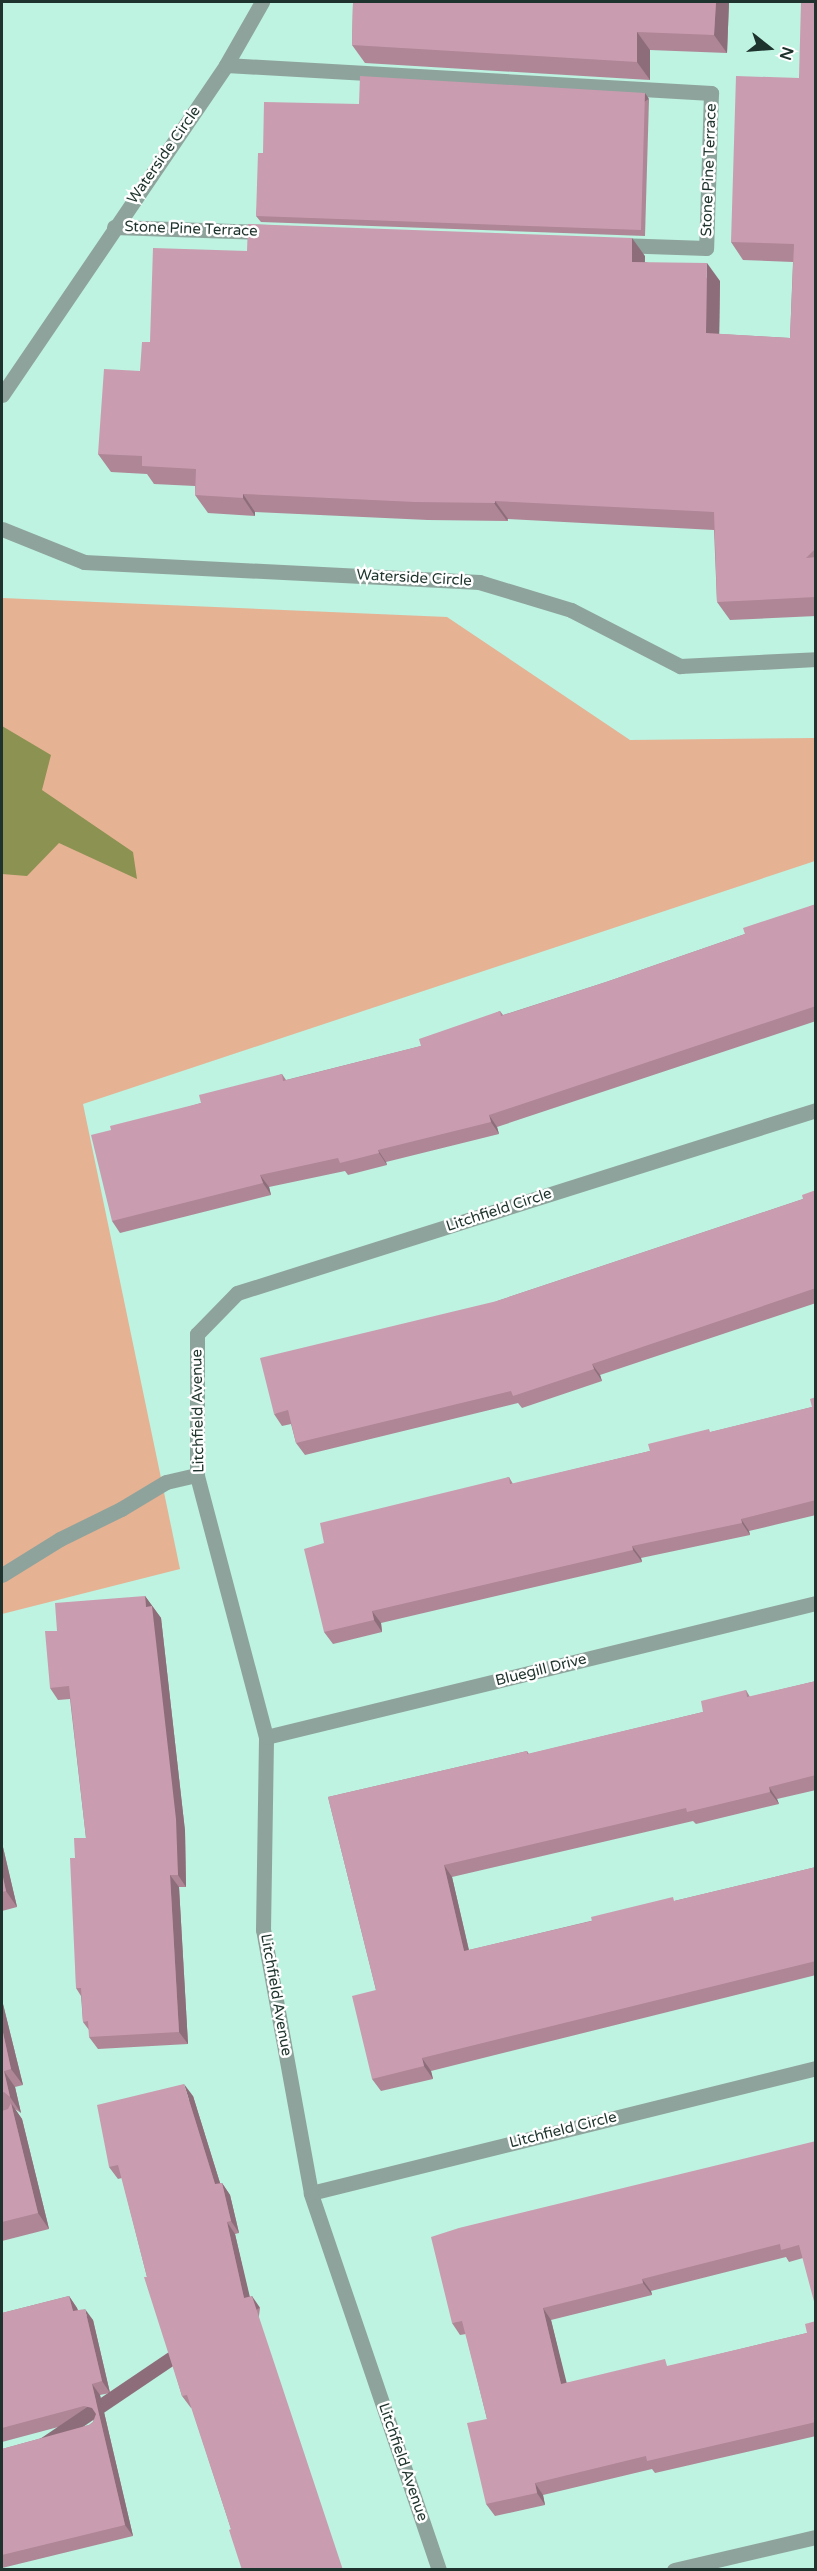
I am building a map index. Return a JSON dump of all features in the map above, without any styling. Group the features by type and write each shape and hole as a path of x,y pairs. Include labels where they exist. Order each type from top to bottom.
{"street":[{"name":"Waterside Circle","path":"2,395 114,226 226,65 262,2"},
{"name":"Stone Pine Terrace","path":"226,65 711,93 706,248 600,244"},
{"name":"Stone Pine Terrace","path":"114,226 280,233"},
{"name":"Waterside Circle","path":"2,529 84,562 479,582 571,610 680,666 816,659"},
{"name":"Litchfield Circle","path":"197,1334 237,1293 816,1110"},
{"name":"Litchfield Avenue","path":"197,1334 197,1475 266,1737 263,1930 311,2193 439,2570"},
{"path":"2,1575 60,1539 121,1509 166,1482 197,1475"},
{"name":"Bluegill Drive","path":"266,1737 816,1603"},
{"name":"Litchfield Circle","path":"311,2193 816,2068"},
{"path":"674,2570 816,2537"}],"shaded area":[{"path":"2,598 447,617 630,740 815,738 815,861 83,1104 180,1569 2,1614"},
{"path":"2,726 51,755 42,790 133,852 137,879 59,843 27,876 2,874"}],"building":[{"path":"353,2 716,2 714,35 637,32 637,62 352,45"},
{"path":"801,2 816,2 816,548 806,558 816,557 816,597 717,602 714,512 495,501 495,503 415,502 243,494 243,498 195,495 196,469 142,466 142,456 98,454 104,369 140,371 142,342 150,342 153,248 247,251 248,224 632,238 632,262 707,263 706,333 790,338 794,244 731,242 736,76 799,78"},
{"path":"360,76 645,93 641,230 256,216 258,153 263,153 264,102 359,104"},
{"path":"816,904 816,1006 489,1115 491,1122 378,1150 379,1153 340,1163 338,1158 260,1175 263,1183 112,1221 91,1135 111,1130 110,1126 201,1103 199,1095 282,1074 283,1081 421,1046 419,1039 500,1011 501,1016 606,982 745,934 743,928"},
{"path":"816,1190 816,1288 592,1364 594,1369 513,1396 511,1391 296,1443 288,1410 274,1414 260,1358 497,1301 803,1199 802,1195"},
{"path":"816,1397 816,1500 741,1519 742,1523 632,1546 633,1550 372,1611 374,1620 324,1632 304,1549 324,1543 320,1523 509,1477 510,1484 650,1451 648,1444 709,1429 710,1432 812,1407 810,1399"},
{"path":"145,1596 146,1607 152,1606 176,1819 178,1875 170,1875 179,2032 89,2037 88,2021 83,2022 81,1988 76,1988 70,1858 75,1858 74,1838 86,1838 69,1686 50,1688 45,1631 57,1631 55,1603"},
{"path":"816,1681 816,1775 769,1787 770,1792 687,1812 686,1808 444,1865 464,1951 592,1921 591,1917 673,1897 674,1901 816,1867 816,1961 422,2058 424,2066 372,2079 352,1996 376,1990 328,1797 527,1751 527,1754 703,1712 701,1701 746,1690 747,1697"},
{"path":"2,1873 6,1891 2,1892"},
{"path":"2,2028 11,2069 4,2071 10,2097 2,2093"},
{"path":"184,2084 215,2184 222,2183 231,2221 227,2222 244,2298 252,2296 343,2570 242,2570 187,2395 182,2396 144,2277 147,2277 118,2165 109,2167 97,2105"},
{"path":"11,2103 38,2213 2,2222 2,2111 8,2109"},
{"path":"816,2141 816,2309 799,2245 781,2250 780,2244 642,2279 643,2283 543,2308 561,2384 665,2359 667,2366 807,2333 805,2324 816,2321 816,2422 647,2461 646,2456 535,2483 537,2493 486,2504 467,2423 487,2419 462,2321 452,2323 431,2237 459,2228"},
{"path":"69,2296 73,2311 85,2309 102,2381 92,2384 125,2525 2,2555 2,2449 89,2425 96,2414 92,2408 84,2406 2,2428 2,2313"}]}
